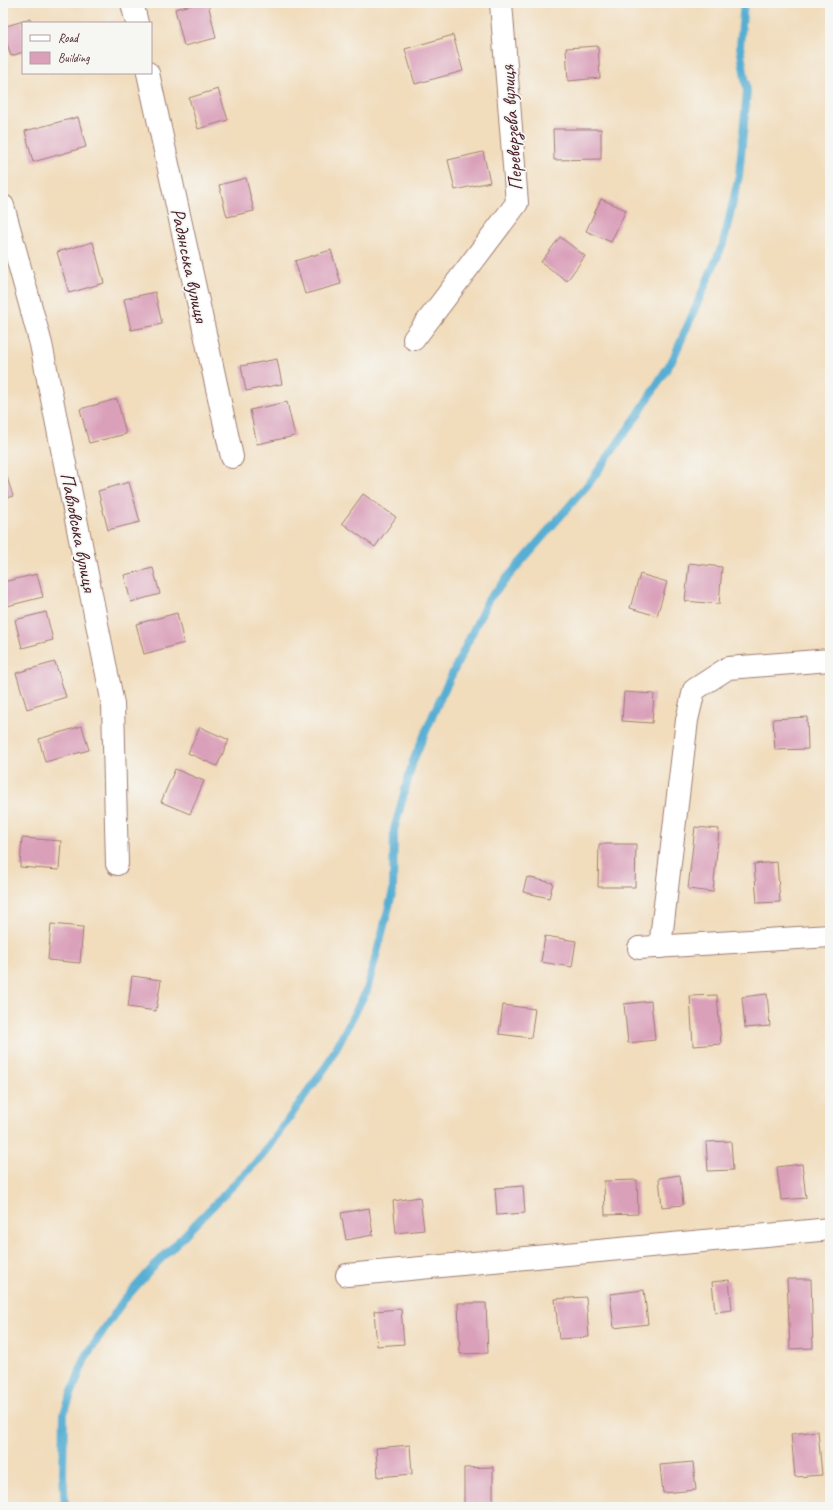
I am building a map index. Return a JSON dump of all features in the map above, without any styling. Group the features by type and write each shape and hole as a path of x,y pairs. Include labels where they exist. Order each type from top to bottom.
{"street":[{"path":"132,3 137,22"},
{"name":"Переверзєва вулиця","path":"414,339 517,203 501,3"},
{"name":"Радянська вулиця","path":"148,74 232,457"},
{"name":"Павловська вулиця","path":"3,206 41,344 113,704 117,864"},
{"path":"830,660 728,668 694,690 687,720 650,947 830,936"},
{"path":"347,1275 830,1229"}],"building":[{"path":"200,3 208,3 216,38 184,46 175,9"},
{"path":"30,19 31,22 22,22 22,52 11,56 3,27"},
{"path":"453,35 463,71 415,84 405,49"},
{"path":"598,46 600,78 568,81 566,48"},
{"path":"218,89 228,120 198,129 189,98"},
{"path":"78,117 86,147 33,162 25,131"},
{"path":"553,129 601,129 601,159 554,160"},
{"path":"483,152 490,182 455,190 448,160"},
{"path":"246,178 254,211 227,217 219,185"},
{"path":"601,199 626,210 611,242 586,231"},
{"path":"560,237 585,256 567,281 541,262"},
{"path":"93,242 104,283 69,293 57,252"},
{"path":"331,250 341,284 305,294 295,261"},
{"path":"155,292 162,324 131,330 124,299"},
{"path":"277,359 282,384 246,391 241,366"},
{"path":"117,399 126,434 89,443 80,409"},
{"path":"287,402 295,436 257,444 250,410"},
{"path":"3,465 13,496 3,499"},
{"path":"129,482 140,522 108,530 98,491"},
{"path":"363,494 396,517 375,547 342,523"},
{"path":"689,563 722,567 719,604 685,601"},
{"path":"153,568 160,594 131,602 124,575"},
{"path":"37,574 43,597 3,607 3,582"},
{"path":"640,574 667,582 657,616 630,608"},
{"path":"46,612 53,640 22,648 15,620"},
{"path":"177,613 184,643 144,654 136,624"},
{"path":"55,662 66,697 27,709 16,673"},
{"path":"624,692 654,694 652,723 622,721"},
{"path":"807,717 808,749 775,750 773,719"},
{"path":"82,726 89,750 45,762 39,739"},
{"path":"200,727 229,740 217,766 188,753"},
{"path":"175,769 204,781 190,814 161,802"},
{"path":"695,827 719,829 713,892 688,889"},
{"path":"22,838 61,841 59,870 20,867"},
{"path":"599,844 636,844 635,887 598,887"},
{"path":"777,862 780,902 757,903 754,864"},
{"path":"527,877 553,883 549,898 523,892"},
{"path":"51,924 83,927 80,963 48,960"},
{"path":"545,936 576,941 572,967 541,962"},
{"path":"132,976 161,980 156,1011 128,1007"},
{"path":"767,994 770,1026 745,1028 742,997"},
{"path":"717,995 721,1044 693,1046 690,996"},
{"path":"651,1001 655,1040 628,1043 624,1004"},
{"path":"503,1005 535,1009 531,1038 499,1034"},
{"path":"731,1141 733,1170 708,1171 706,1142"},
{"path":"802,1164 806,1198 781,1200 777,1167"},
{"path":"680,1175 683,1205 662,1207 659,1178"},
{"path":"637,1180 638,1214 605,1215 604,1181"},
{"path":"523,1186 525,1213 497,1215 495,1188"},
{"path":"420,1197 424,1230 396,1233 393,1201"},
{"path":"369,1208 373,1235 346,1240 341,1213"},
{"path":"787,1279 811,1279 813,1348 790,1349"},
{"path":"729,1280 732,1310 715,1312 712,1282"},
{"path":"644,1290 648,1324 614,1328 610,1294"},
{"path":"586,1297 589,1337 559,1339 555,1299"},
{"path":"458,1303 486,1303 488,1353 460,1354"},
{"path":"401,1309 404,1344 377,1346 374,1311"},
{"path":"818,1431 822,1475 795,1477 791,1434"},
{"path":"410,1445 412,1474 378,1477 376,1448"},
{"path":"693,1462 696,1490 663,1493 660,1465"},
{"path":"493,1467 493,1505 464,1506 464,1468"}],"waterway":[{"path":"65,1507 63,1473 64,1413 85,1358 123,1301 156,1264 262,1156 327,1065 367,990 393,891 394,830 413,761 439,701 488,600 590,482 637,416 673,359 723,244 739,176 747,91 740,46 744,3"}]}
